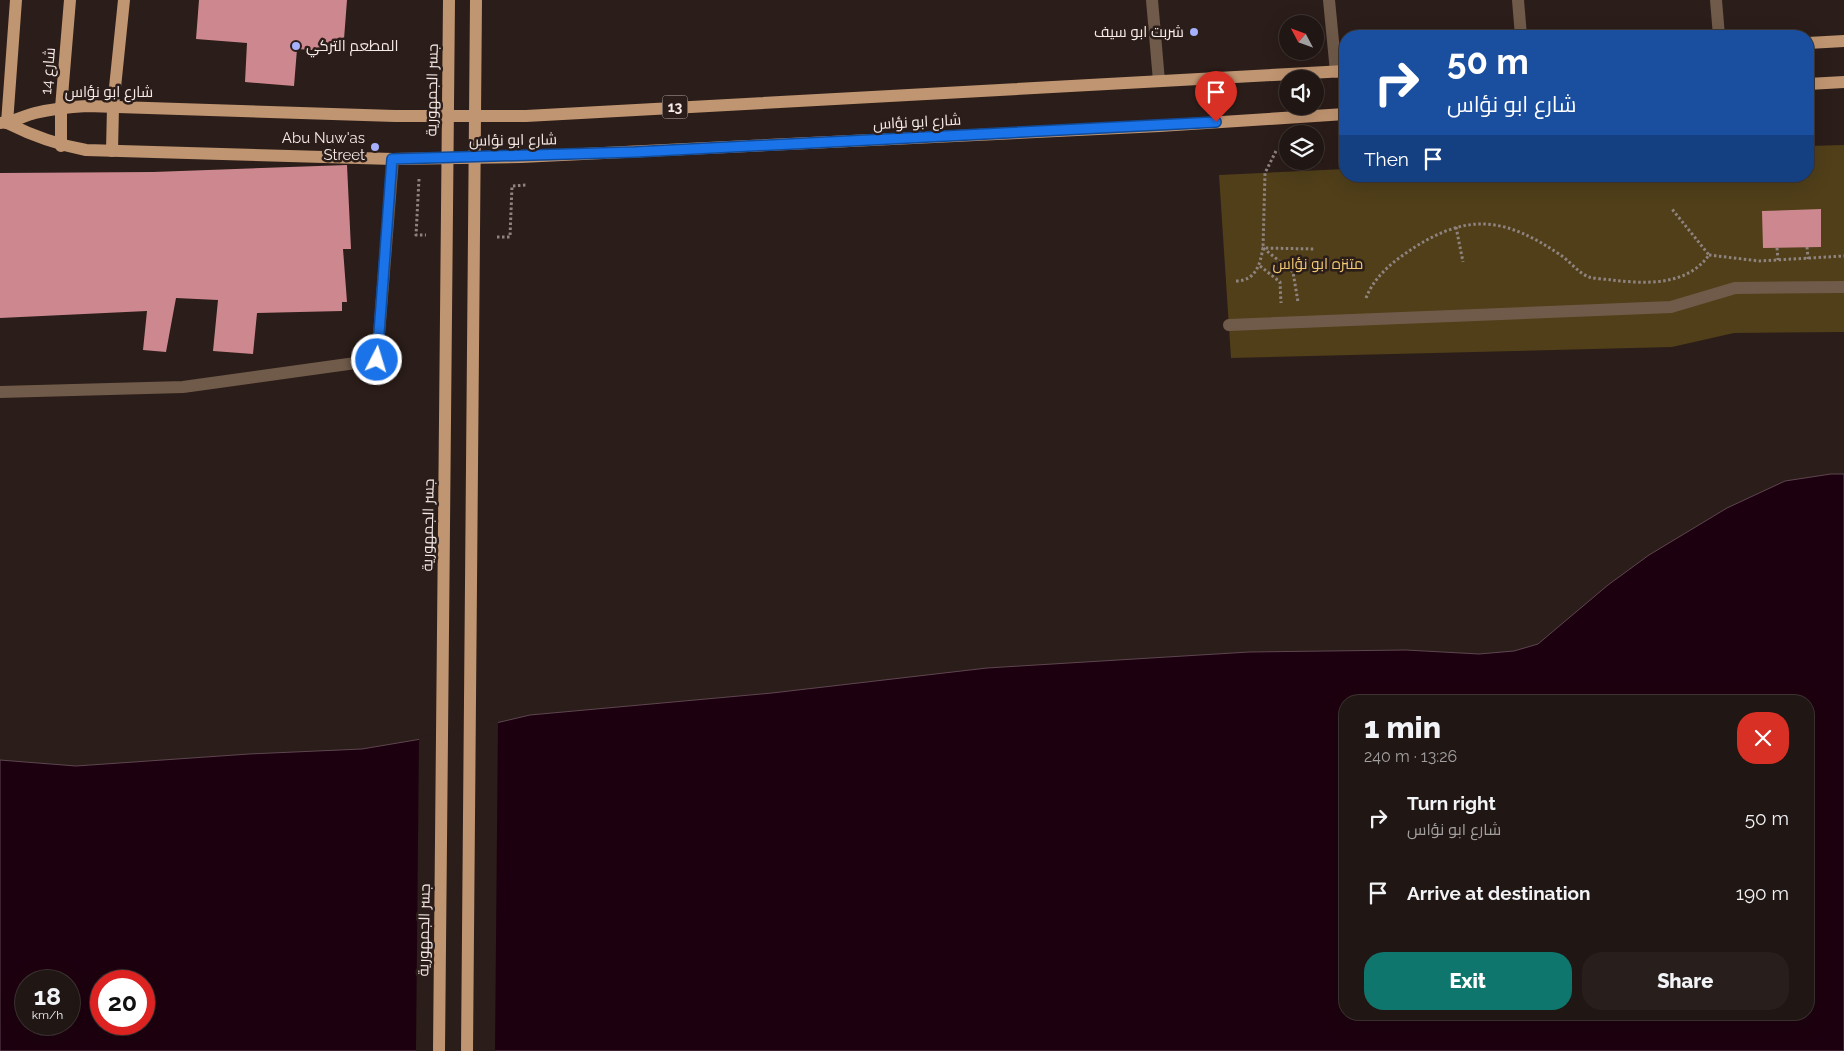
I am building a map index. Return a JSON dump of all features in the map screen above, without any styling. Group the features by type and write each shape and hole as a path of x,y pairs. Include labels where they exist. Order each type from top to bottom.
{"main road":[{"path":"4,123 16,0"},
{"name":"شارع 14","path":"61,146 61,108 70,0"},
{"path":"112,151 113,107 124,0"},
{"name":"جسر الجمهورية","path":"439,1051 449,0"},
{"path":"467,1051 476,0"},
{"path":"1814,43 1844,41"},
{"name":"شارع ابو نؤاس","path":"4,123 61,108 113,107 460,118 526,116 1339,72"},
{"path":"1814,84 1844,82"},
{"name":"شارع ابو نؤاس","path":"4,123 61,146 86,150 392,159 635,152 1160,126 1339,114"}],"street":[{"path":"1152,0 1159,81"},
{"path":"1329,0 1339,65"},
{"path":"1518,0 1520,30"},
{"path":"1716,0 1718,30"},
{"path":"0,392 183,387 377,360 392,159"},
{"path":"1229,325 1671,307 1735,288 1844,286"}],"path":[{"path":"1236,281 1242,281 1254,275 1260,266 1263,248 1265,173 1276,151"},
{"path":"419,180 416,234 430,235"},
{"path":"497,237 510,237 512,186 526,185"},
{"path":"1672,209 1709,255 1759,261 1808,260 1844,256"},
{"path":"1366,300 1369,290 1381,274 1397,259 1456,226 1499,224 1532,236 1588,276 1623,281 1660,282 1682,277 1704,263 1709,255"},
{"path":"1456,226 1463,262"},
{"path":"1807,247 1808,260"},
{"path":"1263,248 1315,249"},
{"path":"1263,248 1293,272 1298,300"},
{"path":"1777,248 1778,260"},
{"path":"1260,266 1280,282 1280,323"}],"green space":[{"name":"متنزه ابو نؤاس","path":"1844,145 1844,332 1734,333 1672,347 1231,358 1219,175 1339,169 1339,182 1814,182 1814,146"}],"shaded area":[{"path":"1831,474 1844,474 1844,1051 0,1051 0,760 76,766 249,754 362,749 445,735 530,715 772,693 987,668 1249,652 1406,650 1479,654 1514,651 1538,644 1608,585 1649,555 1727,508 1785,481"}],"pier":[{"path":"498,720 495,1051 416,1051 419,737"}],"building":[{"name":"المطعم التركي","path":"199,0 347,0 343,52 297,49 294,86 245,82 247,43 196,39"},
{"path":"347,165 351,249 343,249 347,302 342,302 342,311 257,313 253,354 213,351 218,300 176,298 166,352 143,350 147,311 0,318 0,173 153,172"},
{"path":"1821,209 1821,247 1763,248 1762,211"}],"place":[{"name":"شربت ابو سيف","path":"1194,32"},
{"name":"المطعم التركي","path":"296,46"},
{"name":"Abu Nuw'as Street","path":"375,147"}],"route":[{"path":"377,360 392,159 521,157 635,152 1216,122"}]}
